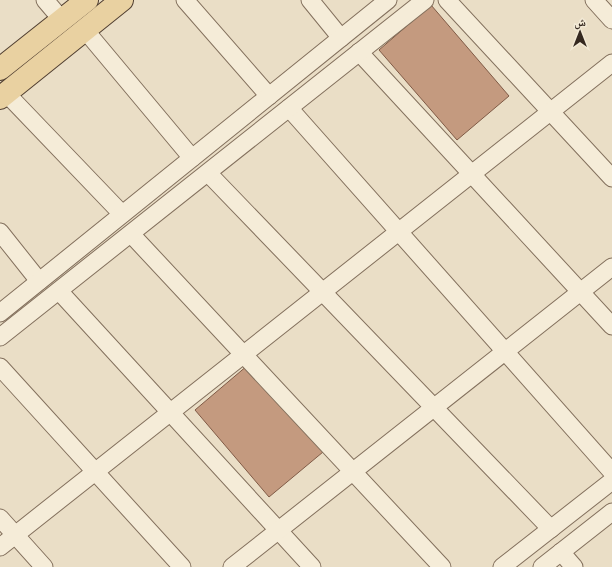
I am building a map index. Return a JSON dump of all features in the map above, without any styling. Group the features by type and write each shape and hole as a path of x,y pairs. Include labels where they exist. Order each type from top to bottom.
{"main road":[{"path":"0,69 87,0"},
{"path":"3,95 122,0"}],"street":[{"path":"45,0 62,20"},
{"path":"185,0 269,96"},
{"path":"310,0 341,38"},
{"path":"0,313 388,0"},
{"path":"0,337 425,0"},
{"path":"447,0 612,178"},
{"path":"594,0 612,20"},
{"path":"85,30 192,158"},
{"path":"359,52 612,326"},
{"path":"0,547 612,63"},
{"path":"3,95 122,214"},
{"path":"289,108 612,472"},
{"path":"208,173 551,529"},
{"path":"0,232 39,281"},
{"path":"131,234 442,567"},
{"path":"232,567 612,268"},
{"path":"59,291 312,567"},
{"path":"0,367 182,567"},
{"path":"502,567 612,481"},
{"path":"542,567 612,512"},
{"path":"0,518 44,567"},
{"path":"561,552 574,567"}],"building":[{"path":"431,5 509,96 457,140 379,50"},
{"path":"248,365 323,452 269,497 195,410"}]}
